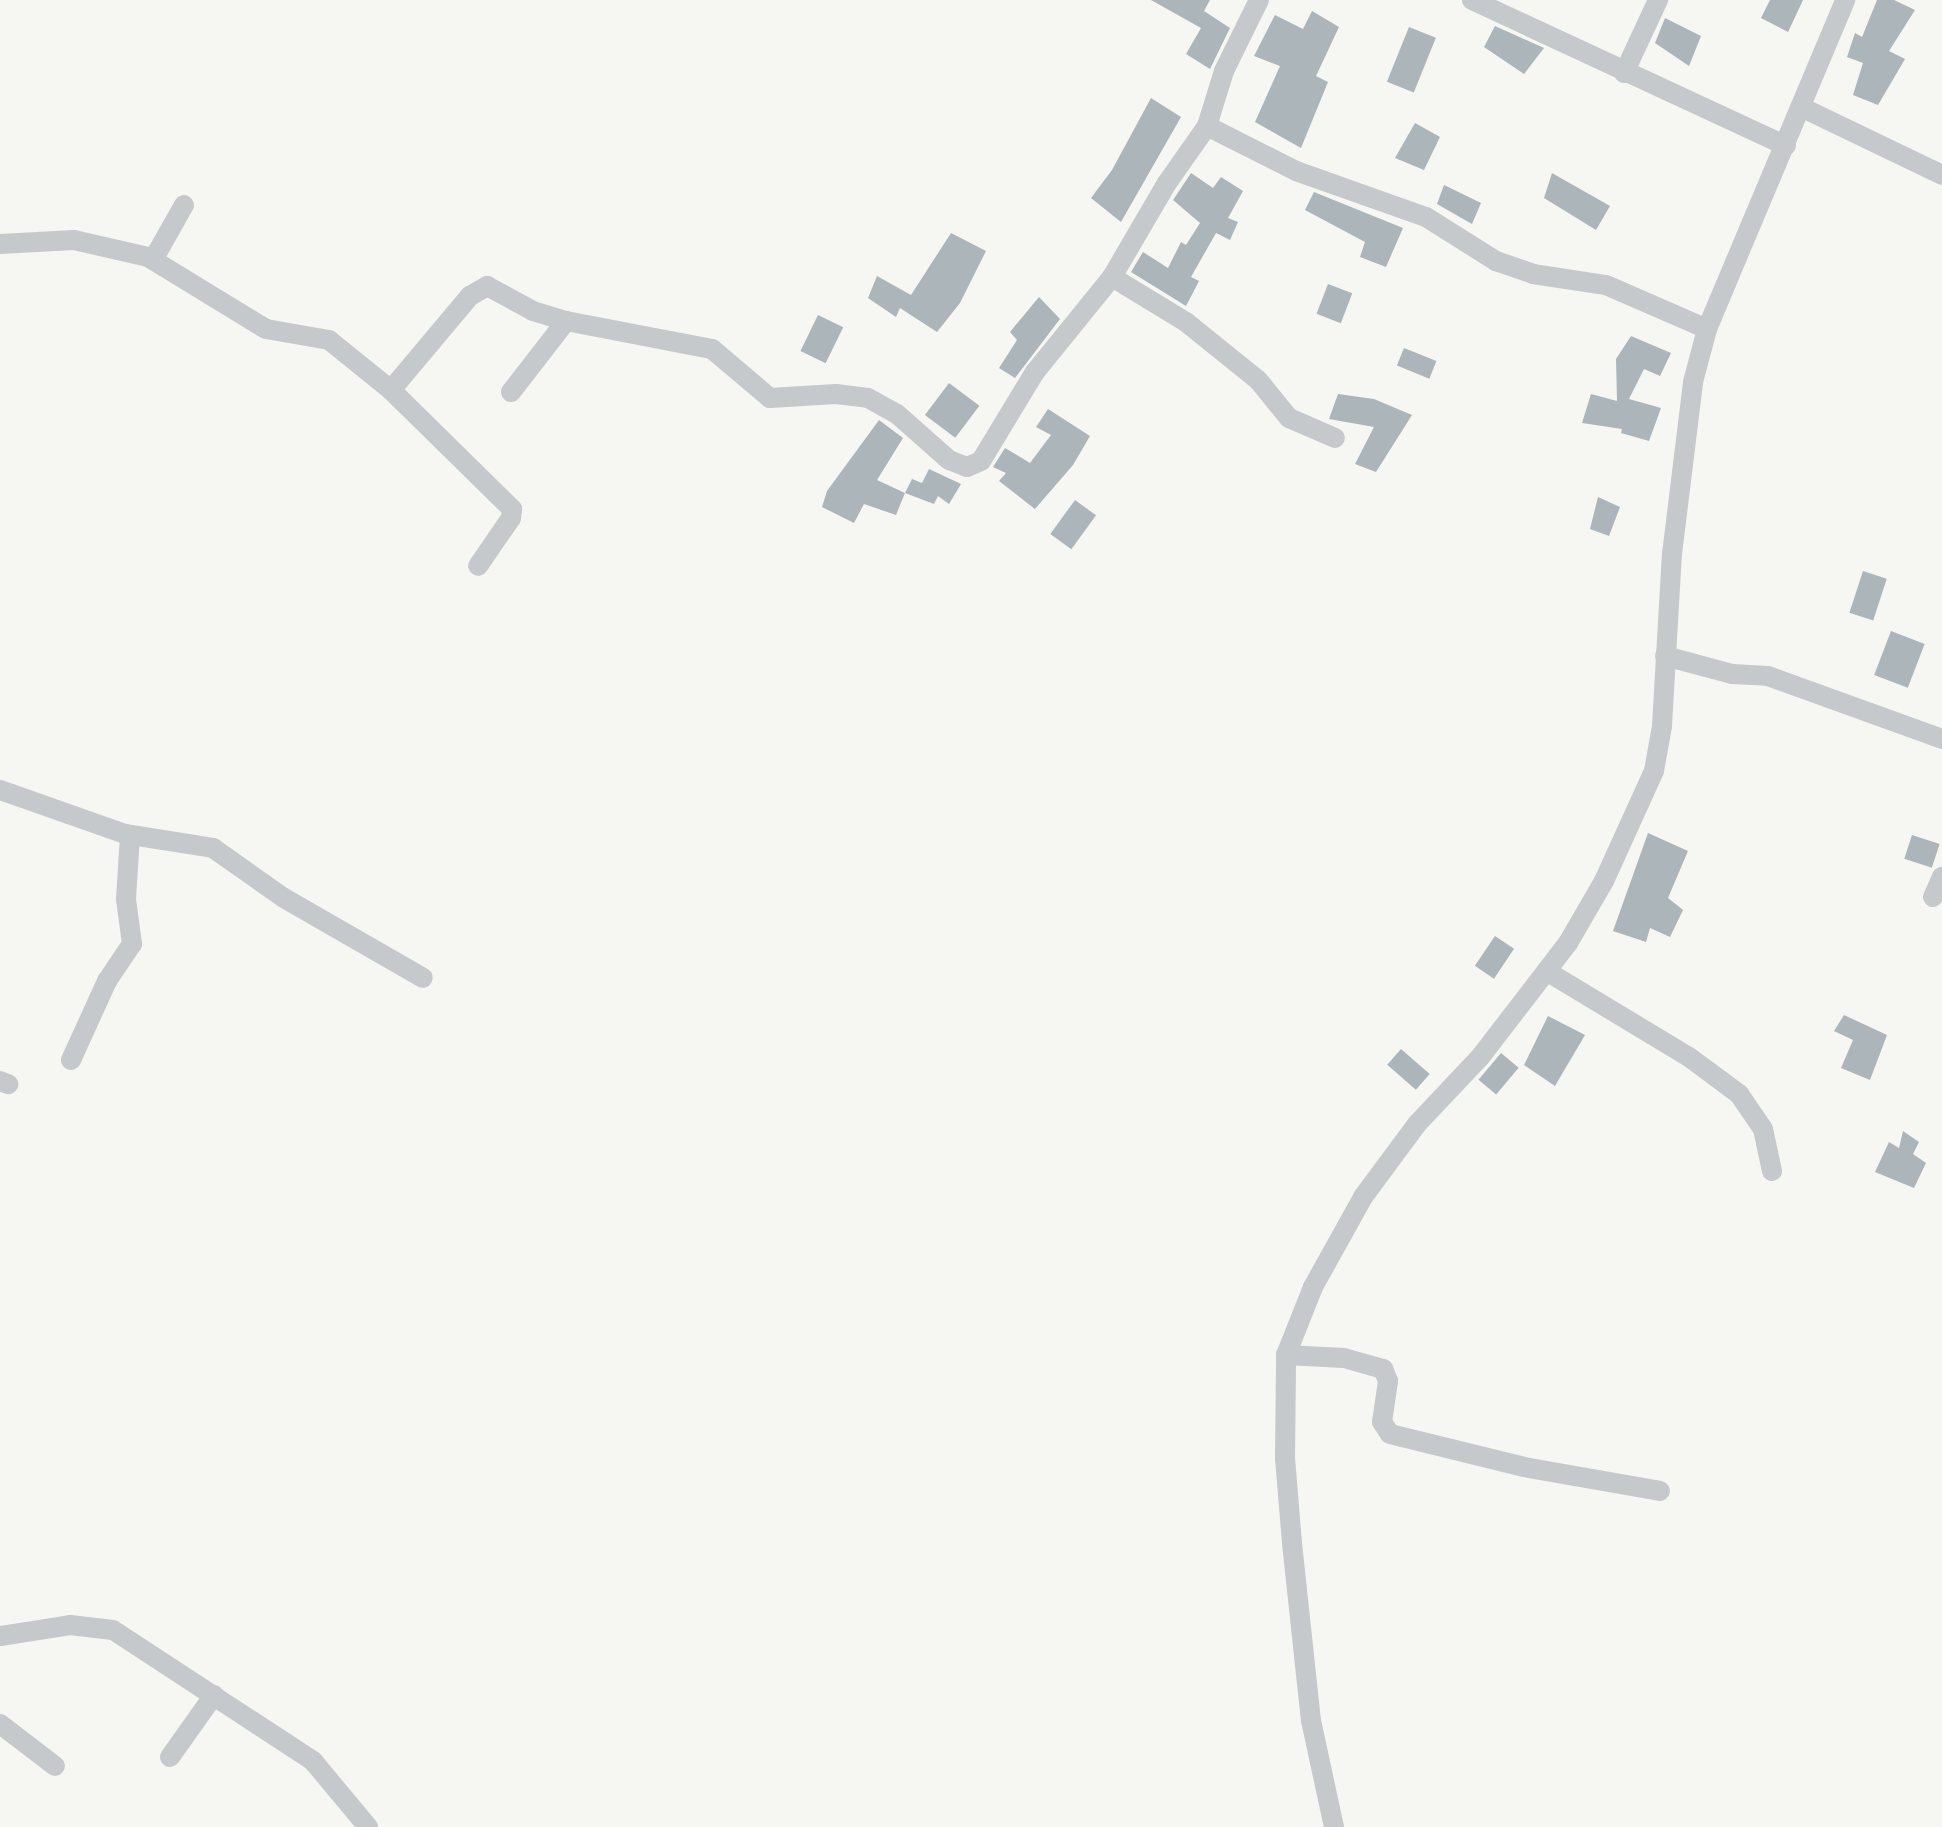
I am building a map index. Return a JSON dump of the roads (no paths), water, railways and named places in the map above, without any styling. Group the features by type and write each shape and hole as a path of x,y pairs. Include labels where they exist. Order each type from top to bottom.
{"street":[{"path":"391,390 478,287 496,288 532,311 566,321 712,349 770,398 836,394 868,398 897,414 949,460 967,467 981,461 1035,372 1112,277 1166,182 1207,126 1224,71 1259,0"},
{"path":"1472,0 1786,146"},
{"path":"1624,73 1658,0"},
{"path":"1334,1827 1311,1721 1296,1578 1285,1458 1286,1354 1327,1259 1363,1197 1417,1124 1481,1056 1548,972 1604,881 1654,771 1662,726 1685,436 1707,329 1803,108 1845,0"},
{"path":"1803,108 1942,175"},
{"path":"1207,126 1296,172 1401,205 1496,261 1534,274 1606,285 1707,329"},
{"path":"154,260 184,205"},
{"path":"0,244 74,240 122,248 154,260 266,328 329,340 391,390 512,510 512,518 478,566"},
{"path":"1112,277 1186,322 1258,380 1289,418 1335,438"},
{"path":"511,392 566,321"},
{"path":"1665,656 1732,674 1768,676 1942,739"},
{"path":"0,790 130,835 213,848 284,898 423,978"},
{"path":"71,1060 107,982 134,938 126,898 130,835"},
{"path":"1933,897 1942,877"},
{"path":"1548,972 1702,1066 1739,1094 1763,1129 1772,1171"},
{"path":"1286,1354 1344,1358 1383,1369 1388,1381 1382,1422 1390,1434 1524,1467 1660,1491"},
{"path":"0,1636 70,1624 113,1630 313,1761 368,1827"},
{"path":"170,1757 214,1695"},
{"path":"0,1724 55,1766"}]}
